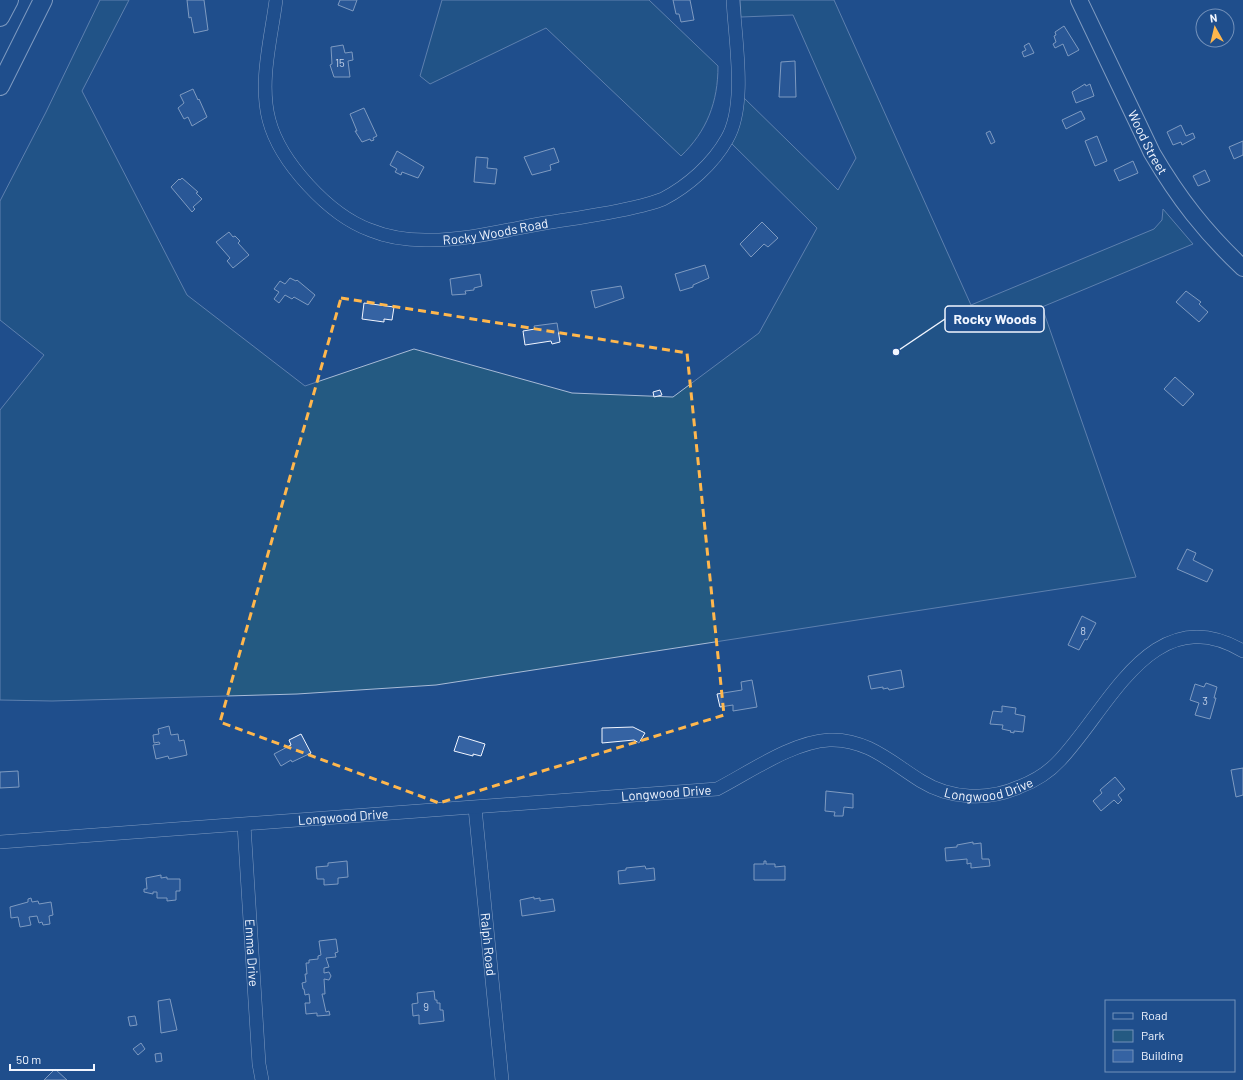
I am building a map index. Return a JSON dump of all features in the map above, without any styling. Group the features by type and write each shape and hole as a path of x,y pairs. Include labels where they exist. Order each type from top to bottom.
{"highway":[{"path":"0,17 9,0"},
{"path":"0,86 43,0"}],"main road":[{"name":"Wood Street","path":"1079,0 1152,153 1165,175 1194,217 1243,268"}],"street":[{"name":"Rocky Woods Road","path":"276,0 265,83 269,120 283,153 299,174 322,199 337,212 368,230 396,238 424,240 455,239 624,210 661,200 684,187 714,157 727,139 737,118 739,92 733,0"},
{"name":"Longwood Drive","path":"0,842 716,789 789,751 815,742 831,740 864,746 894,762 921,781 944,792 968,796 1002,793 1033,781 1060,761 1134,669 1158,647 1174,640 1190,637 1215,639 1243,651"},
{"name":"Ralph Road","path":"475,808 502,1080"},
{"name":"Emma Drive","path":"244,824 259,1064 262,1080"}],"highlighted area":[{"path":"341,298 687,353 724,715 439,803 220,722"}],"green space":[{"path":"100,0 129,0 82,91 187,295 305,386 414,349 572,393 673,397 759,333 817,228 727,139 743,97 838,190 856,158 793,15 741,17 740,0 834,0 971,305 1154,229 1162,220 1163,209 1193,244 1042,307 1136,577 436,685 297,694 52,701 0,700 0,410 44,355 0,320 0,201 46,112"},
{"path":"442,0 649,0 718,66 716,92 704,126 698,136 681,156 546,28 430,84 420,76"}],"building":[{"path":"187,0 204,0 208,30 194,33 191,17 189,18"},
{"path":"340,0 357,0 353,11 338,5"},
{"path":"673,0 690,0 694,20 681,22 679,14 676,14"},
{"path":"1064,26 1079,50 1068,56 1063,44 1055,48 1053,44 1056,42 1054,36 1056,35 1055,32"},
{"path":"1029,43 1034,53 1024,57 1022,52 1026,50 1024,46"},
{"path":"343,45 345,53 352,52 353,60 348,61 350,77 334,77 330,65 332,64 331,47"},
{"path":"795,61 796,97 779,97 781,62"},
{"path":"1085,84 1086,86 1090,84 1094,96 1076,103 1072,92"},
{"path":"193,89 207,117 192,126 188,117 184,119 178,108 184,103 180,95"},
{"path":"364,108 377,136 373,138 374,140 371,141 370,139 362,142 355,131 357,131 350,114"},
{"path":"1081,111 1085,119 1066,129 1062,120"},
{"path":"1181,125 1186,136 1193,133 1195,138 1182,145 1181,142 1173,145 1167,132"},
{"path":"990,131 995,142 991,144 986,133"},
{"path":"1097,136 1107,161 1095,166 1085,141"},
{"path":"1243,141 1243,155 1234,159 1229,147"},
{"path":"554,148 559,162 550,165 551,170 532,175 524,157"},
{"path":"397,151 424,167 418,178 402,172 401,175 395,172 397,169 390,165"},
{"path":"476,157 488,158 487,168 497,169 495,184 474,182"},
{"path":"1133,161 1138,173 1119,181 1114,170"},
{"path":"1205,170 1210,181 1198,186 1193,176"},
{"path":"182,178 198,192 196,193 202,199 193,207 195,209 192,212 171,187"},
{"path":"762,222 778,238 768,247 764,244 751,257 740,244"},
{"path":"229,232 233,237 235,236 240,241 238,243 249,255 233,268 227,261 230,258 216,242"},
{"path":"705,265 709,278 693,285 693,287 680,291 675,274"},
{"path":"480,274 482,286 474,288 474,290 465,291 466,294 452,295 450,279"},
{"path":"290,278 296,281 297,280 315,295 308,305 294,297 292,299 285,295 279,303 274,299 279,292 274,289 280,281 285,284"},
{"path":"621,286 624,298 595,308 591,291"},
{"path":"1186,291 1201,302 1199,304 1208,312 1199,322 1176,302"},
{"path":"364,303 394,307 392,320 384,319 384,322 362,319"},
{"path":"557,323 560,342 552,344 551,341 525,345 523,331 535,329 534,326"},
{"path":"1175,377 1194,394 1183,406 1164,389"},
{"path":"660,390 662,395 654,397 653,392"},
{"path":"1187,549 1196,553 1193,560 1213,570 1207,582 1177,569"},
{"path":"1082,616 1096,623 1087,640 1085,639 1079,650 1068,645"},
{"path":"901,670 904,687 889,690 888,688 883,689 883,687 871,689 868,676"},
{"path":"752,680 757,707 733,711 733,705 720,707 717,694 742,690 741,682"},
{"path":"1206,683 1217,687 1214,698 1216,698 1210,719 1195,715 1199,703 1190,700 1195,684 1204,687"},
{"path":"1002,706 1016,708 1015,714 1025,716 1023,732 1014,731 1014,733 1002,729 1003,725 990,724 993,711 1002,712"},
{"path":"169,726 171,735 178,734 179,741 184,740 187,755 169,759 168,756 156,759 153,745 160,744 159,742 154,743 153,735 159,734 158,729"},
{"path":"633,727 645,733 639,743 634,740 602,743 602,728"},
{"path":"301,734 311,753 292,762 291,760 281,766 274,754 291,745 289,740"},
{"path":"459,736 485,744 481,756 473,754 473,756 454,751"},
{"path":"1243,768 1243,795 1236,797 1231,770"},
{"path":"18,771 19,787 0,788 0,772"},
{"path":"1115,777 1125,789 1118,795 1122,800 1118,804 1114,800 1101,811 1093,801 1102,793 1100,790"},
{"path":"826,791 853,794 853,808 844,807 843,816 834,816 835,812 825,811"},
{"path":"973,842 973,844 981,843 982,859 989,859 990,866 971,868 971,863 967,864 967,859 946,861 945,848 957,847 957,845"},
{"path":"347,861 348,877 338,878 338,884 324,885 324,879 317,879 316,867 328,866 328,863"},
{"path":"764,861 766,861 766,864 775,864 775,867 785,866 785,880 754,880 754,864 764,864"},
{"path":"645,866 646,869 654,868 655,880 619,884 618,871 626,870 626,868"},
{"path":"161,875 161,878 167,877 167,879 180,879 180,891 176,891 176,900 167,901 167,898 157,898 157,892 153,892 153,894 144,892 144,889 147,889 146,878"},
{"path":"534,897 534,899 540,898 540,901 553,899 555,911 522,916 520,900"},
{"path":"31,898 32,902 38,901 39,904 51,902 53,915 49,916 50,924 43,925 42,922 39,923 37,916 29,917 31,925 20,927 18,917 11,918 10,907 28,902 28,899"},
{"path":"336,939 338,952 335,953 336,957 326,958 329,967 324,968 324,973 329,972 331,976 329,980 324,979 325,994 322,994 326,1012 329,1011 330,1015 317,1016 317,1013 306,1014 305,1003 310,1003 309,994 305,995 302,983 306,982 306,963 309,963 309,960 318,959 318,956 321,955 319,941"},
{"path":"434,991 435,1000 437,1000 437,1003 440,1003 440,1010 443,1010 444,1021 419,1024 419,1015 413,1016 412,1004 418,1003 417,993"},
{"path":"170,999 177,1030 161,1033 158,1001"},
{"path":"135,1016 137,1025 130,1026 128,1017"},
{"path":"141,1043 145,1049 138,1055 133,1049"},
{"path":"161,1053 162,1061 156,1062 155,1054"},
{"path":"55,1069 67,1080 44,1080"}],"place":[{"name":"Rocky Woods","path":"896,352"}]}
